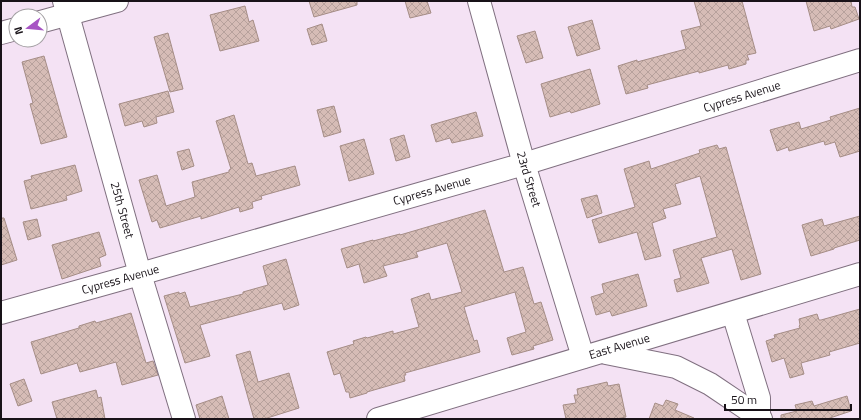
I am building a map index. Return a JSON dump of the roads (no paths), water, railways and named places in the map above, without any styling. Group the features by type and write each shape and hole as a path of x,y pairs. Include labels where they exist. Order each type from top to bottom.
{"street":[{"path":"48,18 66,8 117,1"},
{"name":"23rd Street","path":"479,1 524,164 592,354"},
{"name":"25th Street","path":"66,8 140,274 184,419"},
{"name":"Cypress Avenue","path":"1,313 524,164 860,60"},
{"name":"East Avenue","path":"378,419 860,274"},
{"path":"733,313 759,398 760,418"},
{"path":"592,354 676,367 710,384 760,418"}]}
